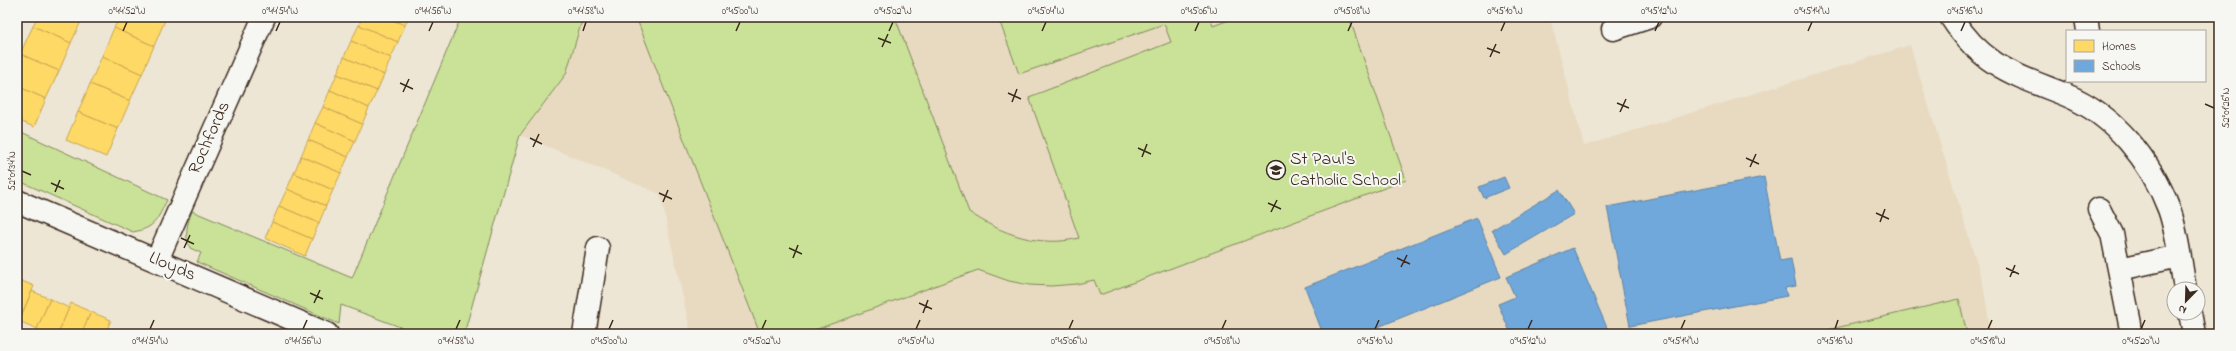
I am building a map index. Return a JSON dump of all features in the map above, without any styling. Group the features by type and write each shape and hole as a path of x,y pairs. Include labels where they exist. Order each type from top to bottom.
{"street":[{"name":"Rochfords","path":"157,260 264,17"},
{"path":"1613,29 1650,17"},
{"path":"1951,17 1964,38 2006,71 2033,83 2070,88 2124,136 2151,170 2170,210 2184,281"},
{"path":"2086,17 2088,30"},
{"name":"Lloyds","path":"17,201 327,334"},
{"path":"2099,209 2112,234 2130,324"},
{"path":"584,334 598,248"},
{"path":"2120,269 2179,256"},
{"path":"2192,321 2194,334"}],"shaded area":[{"name":"St Paul's Catholic School","path":"583,17 1550,17 1584,146 1910,45 1983,283 1991,334 691,334 660,194 520,135 566,74"}],"green space":[{"path":"461,17 583,17 566,74 520,135 464,334 419,334 341,305 339,324 197,262 201,253 190,248 187,239 188,225 192,211 352,278"},
{"path":"636,17 895,17 969,212 994,227 1021,237 1035,240 1064,241 1079,238 1029,97 1171,42 1164,24 1019,74 998,17 1210,17 1213,26 1237,17 1349,17 1406,180 1100,295 1094,280 1077,284 1051,286 1029,285 1009,281 978,270 804,334 760,334"},
{"path":"17,130 167,200 155,222 147,228 133,232 17,180"},
{"path":"1959,299 1967,334 1828,334 1827,330"}],"building: Homes":[{"path":"37,17 83,17 71,43 33,26"},
{"path":"119,17 166,18 154,46 114,28"},
{"path":"362,17 386,17 405,25 398,42 359,25"},
{"path":"386,17 409,17 405,25"},
{"path":"359,25 398,42 391,58 351,41"},
{"path":"33,26 71,43 59,71 20,54"},
{"path":"114,28 154,46 142,74 102,56"},
{"path":"351,41 391,58 384,75 344,57"},
{"path":"20,54 59,71 46,99 17,86 17,61"},
{"path":"102,56 142,74 130,101 90,84"},
{"path":"344,57 384,75 377,91 337,74"},
{"path":"337,74 377,91 369,108 330,90"},
{"path":"90,84 130,101 118,129 78,112"},
{"path":"17,86 46,99 34,127 17,120"},
{"path":"330,90 369,108 362,124 323,107"},
{"path":"323,107 362,124 355,141 315,123"},
{"path":"78,112 118,129 106,157 66,140"},
{"path":"315,123 355,141 348,157 308,140"},
{"path":"308,140 348,157 341,173 301,156"},
{"path":"301,156 341,173 333,190 294,173"},
{"path":"294,173 333,190 326,206 287,189"},
{"path":"287,189 326,206 319,223 279,206"},
{"path":"279,206 319,223 312,239 272,222"},
{"path":"272,222 312,239 305,256 265,238"},
{"path":"17,279 34,286 21,316 17,314"},
{"path":"32,291 50,299 37,329 19,321"},
{"path":"50,299 69,308 58,334 49,334 37,329"},
{"path":"71,303 91,312 81,334 58,334"},
{"path":"91,312 111,320 105,334 81,334"}],"building: Schools":[{"path":"1504,177 1509,188 1484,198 1479,187"},
{"path":"1764,177 1780,261 1791,259 1796,286 1785,288 1787,296 1630,326 1607,207"},
{"path":"1559,190 1574,214 1506,254 1492,230"},
{"path":"1477,218 1501,277 1361,334 1323,334 1305,287"},
{"path":"1573,248 1608,330 1604,332 1603,329 1591,334 1511,334 1498,304 1515,297 1506,277"}],"place":[{"name":"St Paul's Catholic School","path":"1276,170"}]}
